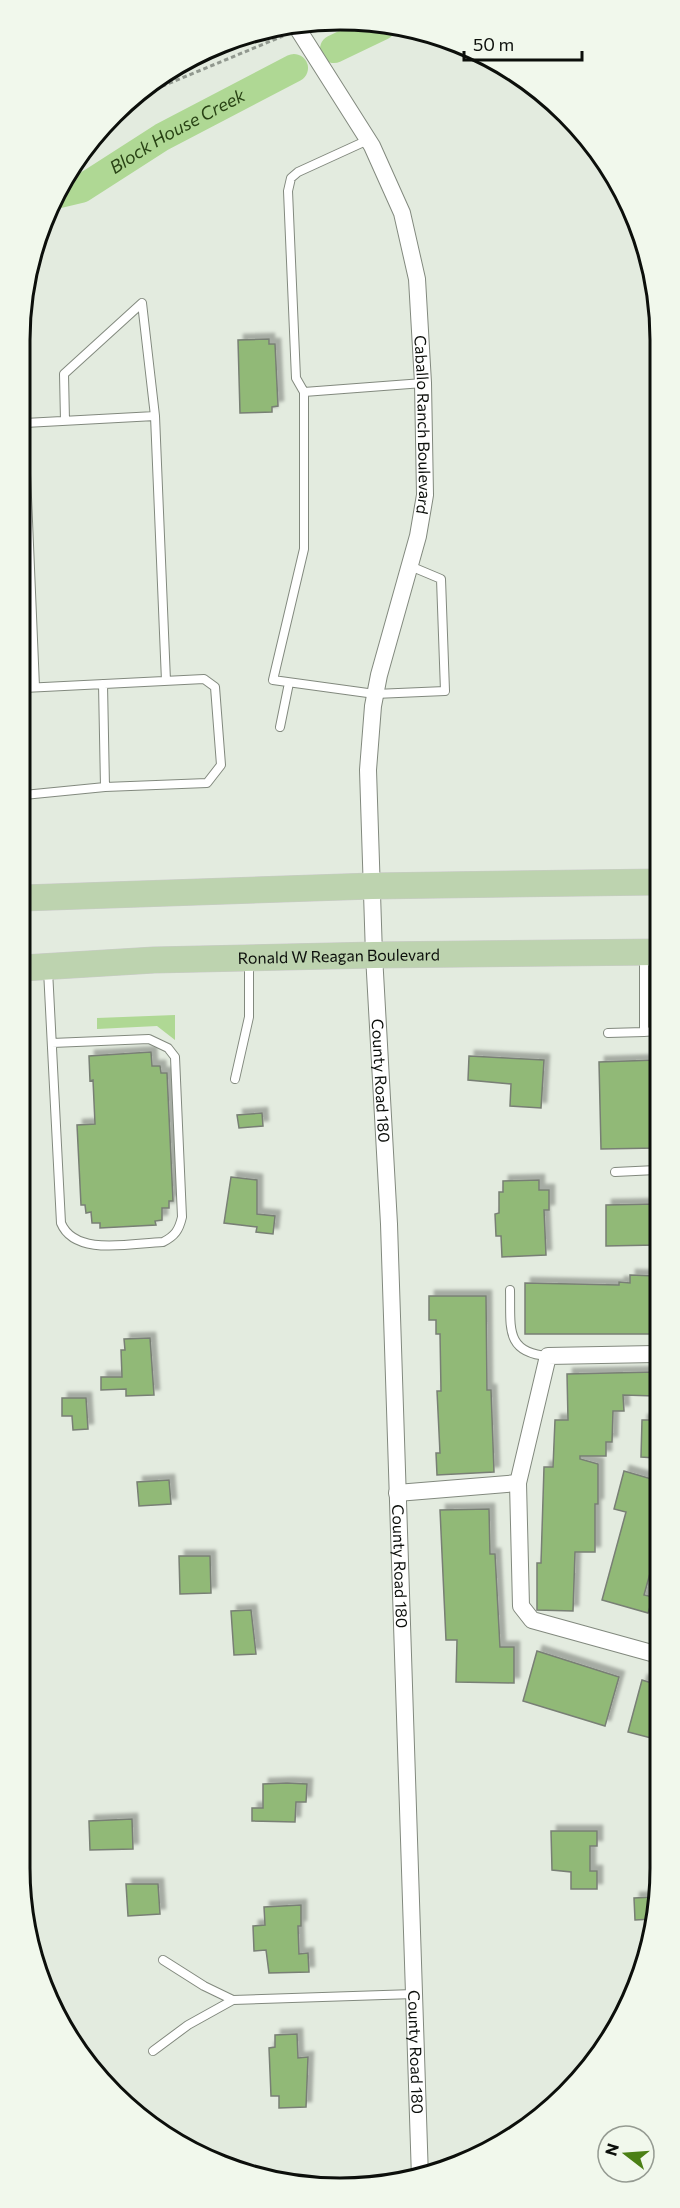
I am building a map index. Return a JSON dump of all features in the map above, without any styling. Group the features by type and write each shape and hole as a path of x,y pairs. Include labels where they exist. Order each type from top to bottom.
{"main road":[{"path":"30,898 372,886 650,882"},
{"name":"Ronald W Reagan Boulevard","path":"36,967 249,958 650,952"}],"street":[{"name":"Caballo Ranch Boulevard","path":"295,34 368,140 393,189 408,234 417,279 423,383 425,495 410,566 375,694 368,770 374,955"},
{"name":"County Road 180","path":"374,955 385,1129 420,2167"},
{"path":"650,1354 548,1356 518,1483 521,1606 531,1620 650,1653"},
{"path":"397,1493 518,1483"}],"lane":[{"path":"368,140 297,172 291,178 288,191 296,378 304,392 304,549 273,680 375,694 445,691 441,579 410,566"},
{"path":"65,421 64,374 142,303 155,416 166,681"},
{"path":"304,392 423,383"},
{"path":"30,423 155,416"},
{"path":"30,568 35,687"},
{"path":"30,687 204,679 215,687 221,765 218,772 207,783 105,787 30,794"},
{"path":"279,727 289,683"},
{"path":"103,684 105,787"},
{"path":"644,1032 650,952"},
{"path":"235,1079 249,1017 249,958"},
{"path":"36,967 52,1042 61,1223 65,1233 86,1245 163,1242 172,1238 179,1230 182,1217 175,1057 168,1048 149,1039 52,1042"},
{"path":"609,1033 650,1032"},
{"path":"615,1172 650,1170"},
{"path":"510,1290 511,1331 518,1347 530,1354 548,1356"},
{"path":"163,1960 204,1986 233,2000"},
{"path":"153,2051 188,2025 233,2000 414,1994"}],"path":[{"path":"163,86 275,37"}],"shaded area":[{"path":"175,1015 175,1040 157,1026 97,1029 97,1018"}],"building":[{"path":"269,339 269,344 275,344 278,406 272,407 272,412 240,413 238,340"},
{"path":"151,1052 152,1066 160,1066 161,1073 167,1073 173,1201 169,1201 169,1208 162,1208 162,1220 155,1221 156,1225 100,1228 100,1223 92,1223 91,1212 86,1213 85,1205 81,1205 77,1125 95,1124 93,1080 90,1081 89,1056"},
{"path":"469,1056 544,1060 541,1108 510,1106 511,1084 468,1080"},
{"path":"650,1060 650,1148 601,1149 599,1062"},
{"path":"262,1113 263,1126 239,1128 237,1115"},
{"path":"231,1177 257,1180 257,1214 275,1216 273,1234 256,1232 257,1227 224,1223"},
{"path":"539,1180 539,1190 549,1190 549,1210 544,1210 546,1255 502,1257 501,1236 496,1236 495,1214 499,1213 499,1192 503,1192 503,1181"},
{"path":"650,1204 650,1245 606,1246 606,1205"},
{"path":"630,1275 650,1276 650,1334 525,1334 525,1283 619,1285 619,1282 630,1283"},
{"path":"429,1296 486,1296 487,1390 491,1390 494,1472 437,1475 436,1453 440,1453 437,1391 441,1391 440,1334 436,1334 436,1320 429,1320"},
{"path":"150,1338 154,1395 126,1396 126,1389 101,1390 101,1377 122,1377 121,1350 125,1350 124,1339"},
{"path":"650,1372 650,1396 623,1395 624,1411 613,1411 612,1442 606,1442 606,1456 580,1456 580,1459 598,1464 595,1552 575,1552 573,1611 537,1610 537,1563 541,1563 544,1467 553,1467 555,1420 568,1420 567,1374"},
{"path":"62,1398 86,1398 88,1429 73,1430 72,1416 62,1416"},
{"path":"642,1420 650,1420 650,1458 641,1457"},
{"path":"624,1471 650,1479 650,1573 644,1595 650,1596 648,1613 602,1600 626,1512 614,1509"},
{"path":"169,1480 171,1504 139,1506 137,1482"},
{"path":"489,1509 490,1554 495,1554 500,1647 514,1647 514,1683 456,1682 457,1640 446,1640 440,1510"},
{"path":"179,1556 210,1556 211,1593 180,1594"},
{"path":"251,1610 256,1654 234,1655 231,1611"},
{"path":"537,1651 619,1677 605,1726 523,1701"},
{"path":"642,1680 650,1682 650,1738 628,1732"},
{"path":"263,1784 307,1784 306,1802 296,1802 295,1822 252,1821 252,1808 263,1808"},
{"path":"132,1819 133,1849 90,1850 89,1821"},
{"path":"551,1831 597,1831 597,1846 590,1846 590,1871 597,1871 597,1889 571,1889 571,1872 552,1870"},
{"path":"126,1884 158,1884 160,1914 128,1916"},
{"path":"648,1897 645,1919 635,1920 634,1898"},
{"path":"301,1905 301,1926 298,1926 299,1954 308,1953 309,1972 269,1973 266,1950 254,1951 253,1926 265,1925 264,1907"},
{"path":"297,2034 298,2058 308,2057 306,2107 279,2108 279,2096 271,2096 269,2048 275,2047 275,2035"}],"waterway":[{"name":"Block House Creek","path":"334,49 370,32"},
{"name":"Block House Creek","path":"68,192 81,189 162,137 294,68"}]}
